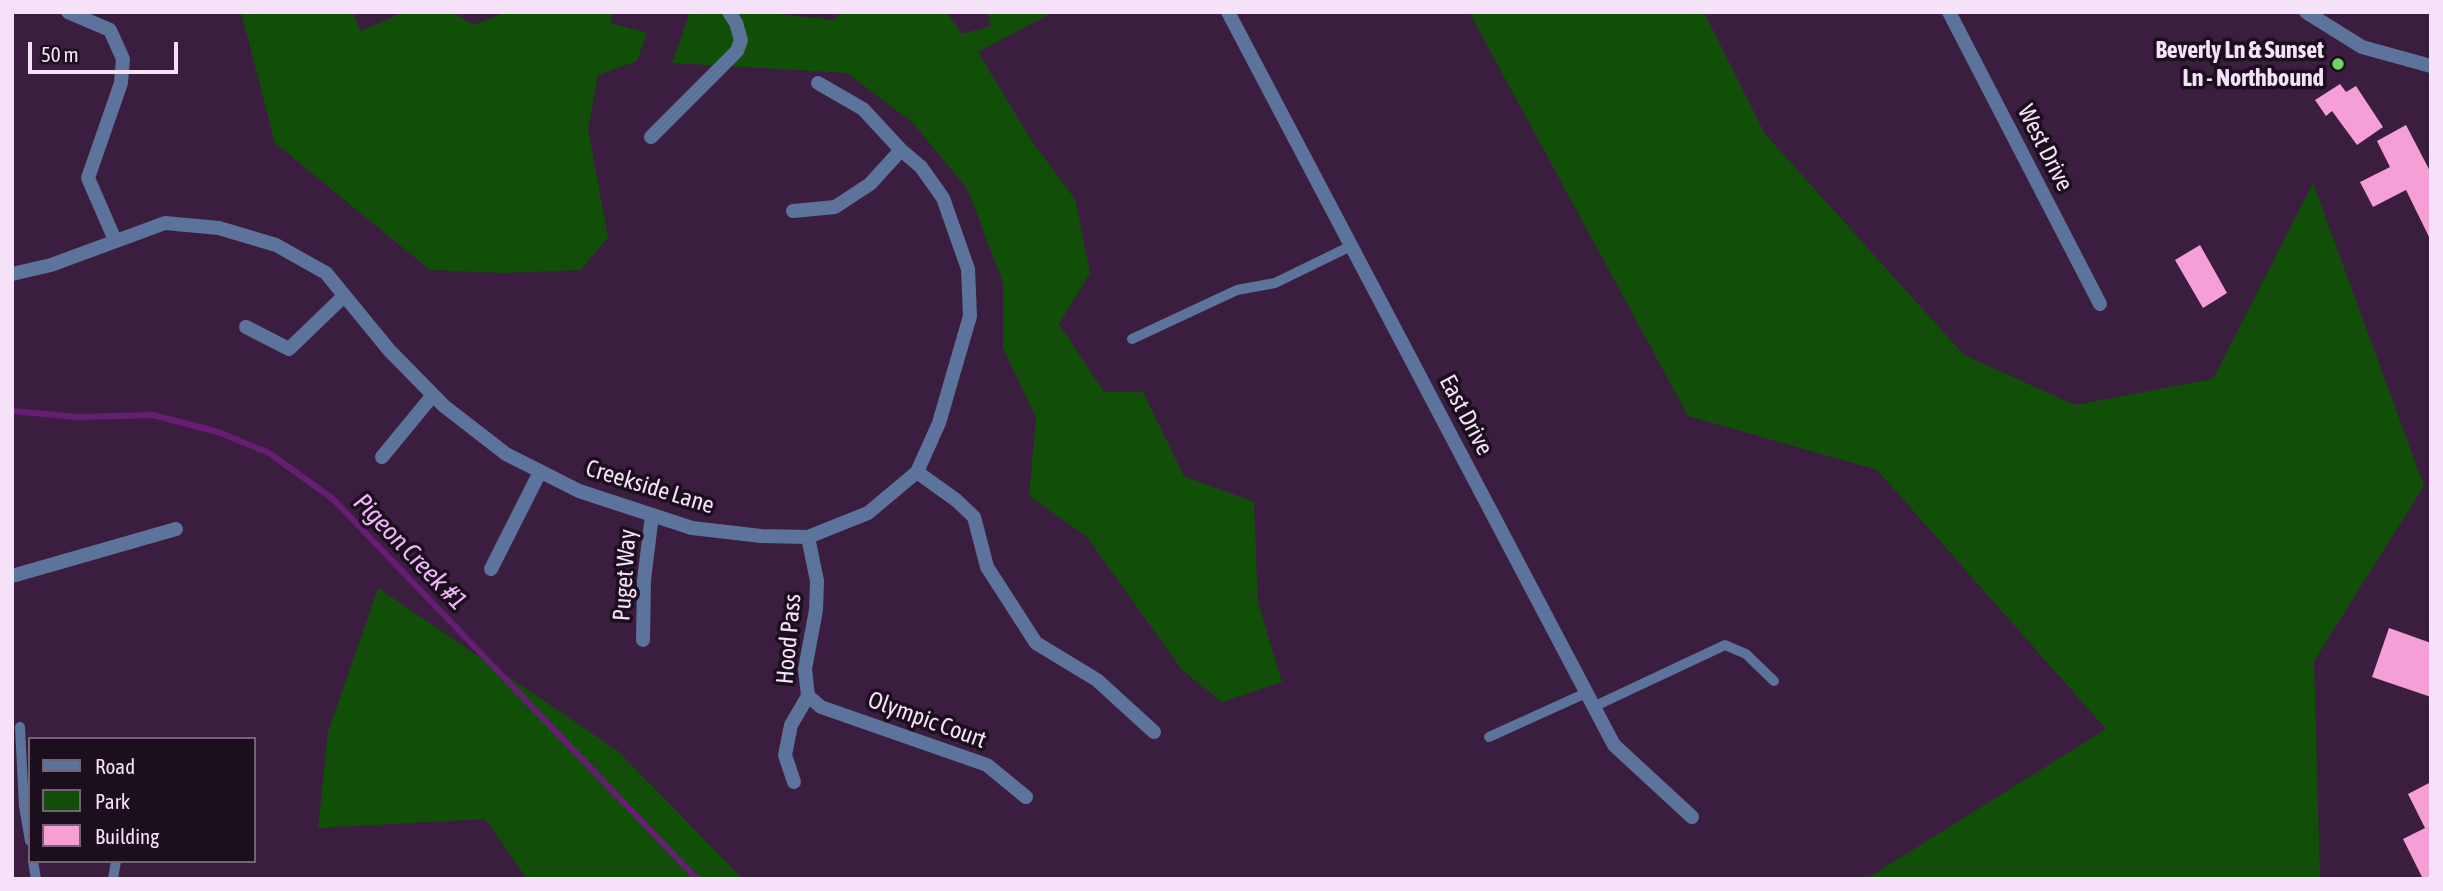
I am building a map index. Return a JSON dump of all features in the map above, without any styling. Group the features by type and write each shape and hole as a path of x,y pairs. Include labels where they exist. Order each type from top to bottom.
{"street":[{"path":"68,12 110,30 124,59 121,83 88,178 115,240"},
{"path":"650,137 737,51 741,40 729,12"},
{"name":"East Drive","path":"1228,12 1614,745 1692,817"},
{"name":"West Drive","path":"1949,12 2100,304"},
{"path":"2305,12 2362,47 2431,66"},
{"name":"Creekside Lane","path":"12,274 51,265 165,223 219,228 276,245 326,273 389,350 433,395 506,454 579,491 692,527 761,536 808,537 868,513 917,472 939,423 970,316 968,269 943,198 921,167 901,150 863,109 818,83"},
{"path":"793,211 835,207 870,184 901,150"},
{"path":"246,327 289,349 344,296"},
{"path":"383,457 433,395"},
{"path":"491,569 540,471"},
{"path":"917,472 956,499 974,517 987,567 1036,642 1097,680 1154,732"},
{"name":"Puget Way","path":"643,640 644,580 652,515"},
{"path":"12,576 176,529"},
{"name":"Hood Pass","path":"794,782 785,755 791,725 808,696 805,669 816,610 817,581 808,537"},
{"name":"Olympic Court","path":"808,696 821,706 987,765 1026,797"}],"lane":[{"path":"1132,339 1237,290 1275,283 1351,246"},
{"path":"1593,707 1725,645 1746,654 1774,681"},
{"path":"1489,737 1586,693"},
{"path":"20,727 24,807 28,830"}],"green space":[{"path":"241,12 353,12 360,31 404,12 453,12 473,25 499,15 498,12 611,12 611,23 647,33 637,61 598,75 588,129 608,237 581,270 504,273 430,270 275,143"},
{"path":"690,12 760,12 834,20 841,12 946,12 962,34 991,26 988,12 1054,12 978,52 1031,140 1075,199 1090,273 1059,324 1104,392 1143,392 1184,476 1254,502 1258,602 1282,682 1222,702 1182,670 1086,536 1029,496 1036,418 1003,348 1003,283 968,190 913,123 847,73 672,63"},
{"path":"1469,12 1704,12 1765,134 1964,355 2075,405 2213,379 2313,183 2424,486 2314,661 2320,879 1866,879 2106,729 1877,470 1688,416"},
{"path":"378,588 618,751 743,879 527,879 485,819 318,828 328,732"}],"building":[{"path":"2340,84 2346,92 2356,86 2383,127 2357,145 2332,111 2326,116 2315,100"},
{"path":"2406,125 2431,173 2431,241 2406,190 2373,207 2360,182 2390,167 2377,141"},
{"path":"2200,245 2227,293 2203,308 2175,260"},
{"path":"2389,628 2431,643 2431,697 2372,677"},
{"path":"2431,782 2431,879 2423,879 2403,839 2425,828 2408,794"}],"waterway":[{"name":"Pigeon Creek #1","path":"12,411 78,417 153,415 218,432 269,453 333,499 697,879"}],"place":[{"name":"Beverly Ln & Sunset Ln - Northbound","path":"2338,64"}]}
